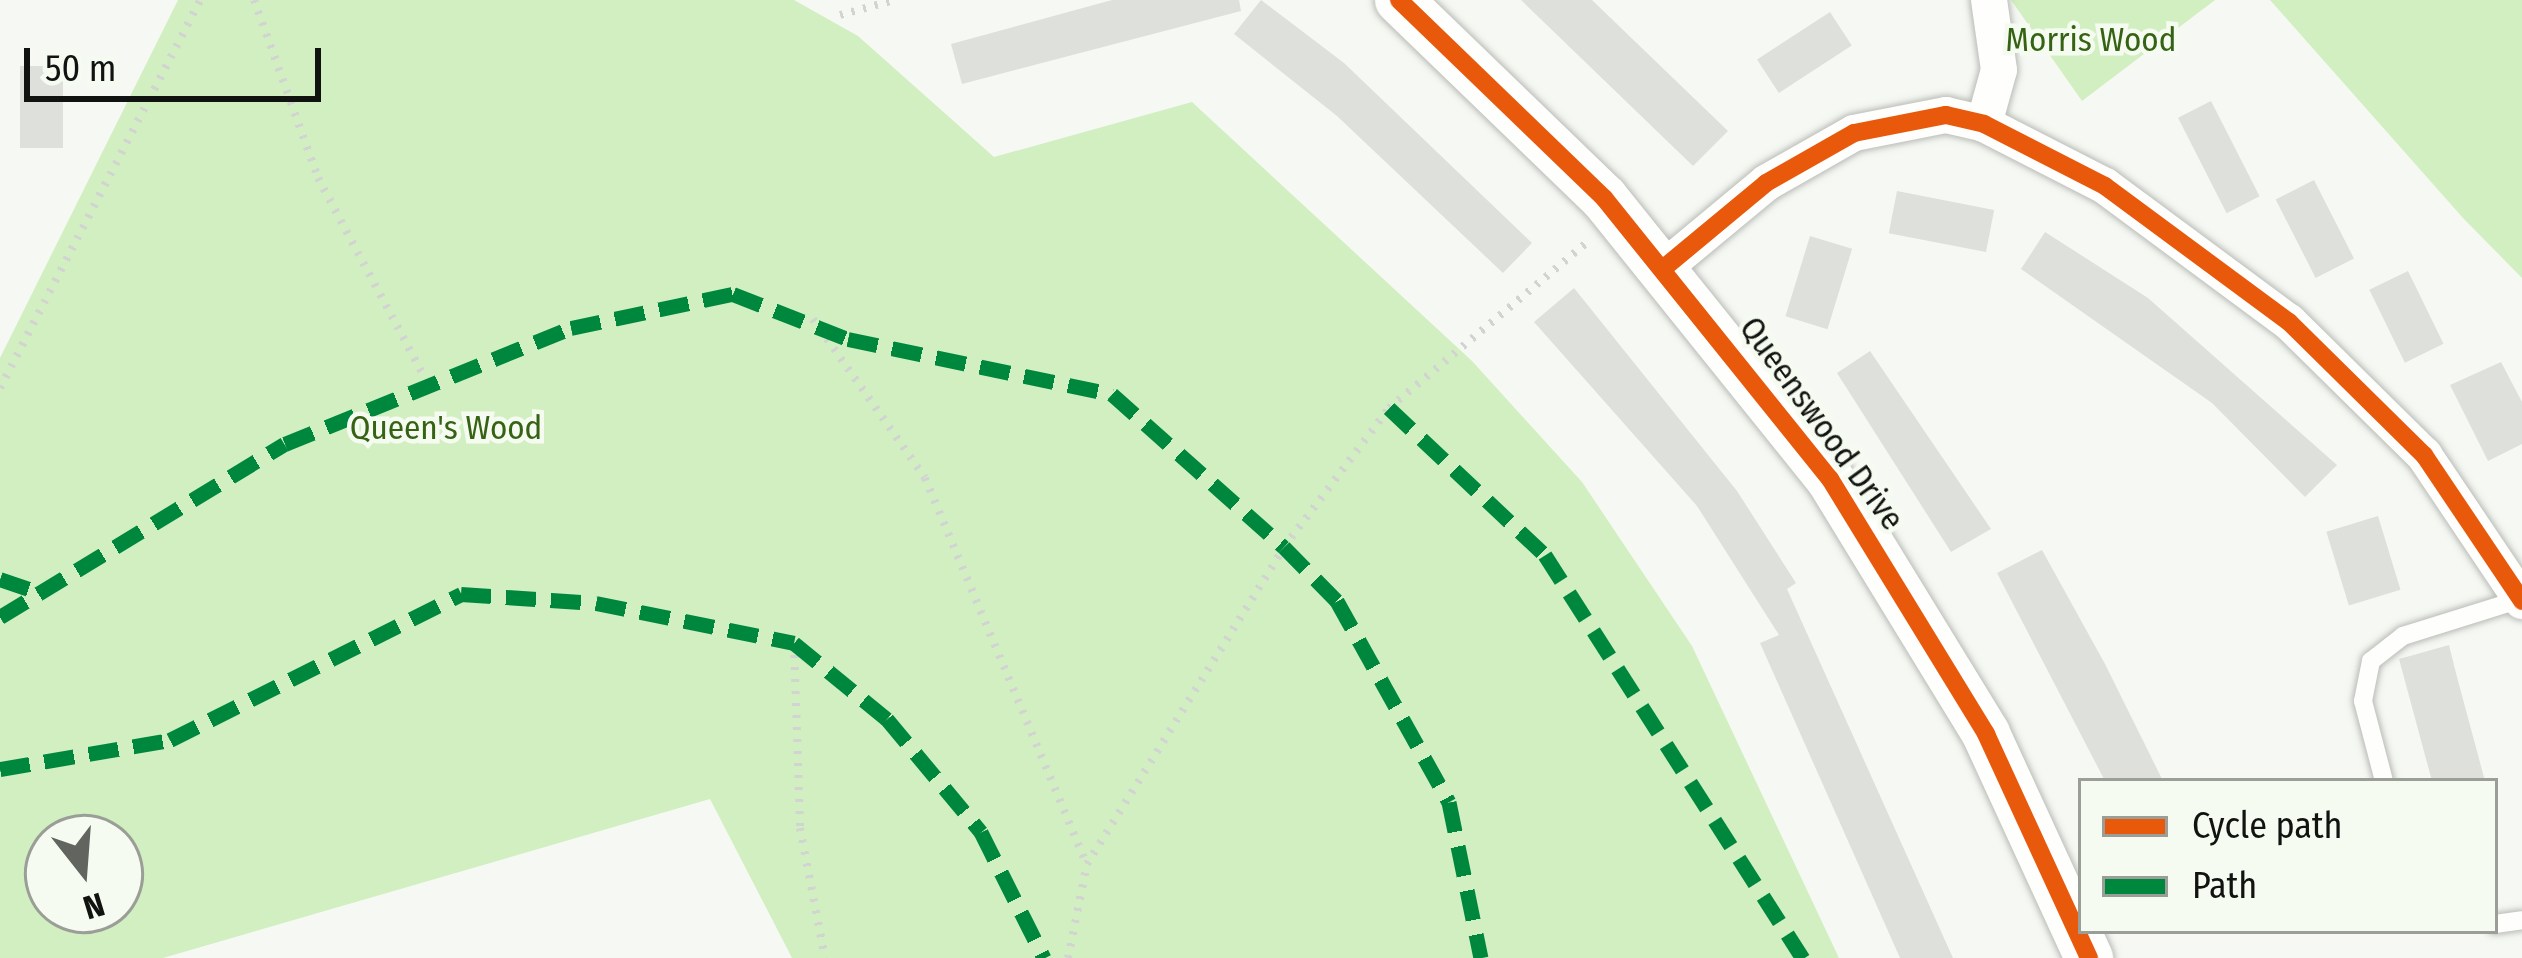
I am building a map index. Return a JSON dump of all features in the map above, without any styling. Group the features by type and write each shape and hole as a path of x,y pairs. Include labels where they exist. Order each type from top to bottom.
{"street":[{"name":"Queenswood Drive","path":"1399,0 1619,215 1830,478 1907,597 1986,734 2089,958"},
{"path":"1984,124 1999,70 1989,0"},
{"path":"1665,267 1766,183 1854,133 1946,115 1984,124 2104,186 2289,322 2424,455 2522,600"}],"lane":[{"path":"2383,778 2363,700 2371,662 2403,636 2522,600"}],"path":[{"path":"0,388 200,0"},
{"path":"254,0 318,178 429,386"},
{"path":"840,15 895,0"},
{"path":"1068,958 1087,864 1285,547 1389,408 1619,215"},
{"path":"813,319 925,478 1087,864"},
{"path":"794,643 800,828 825,958"}],"green space":[{"name":"Queen's Wood","path":"178,0 794,0 858,36 994,157 1192,102 1472,361 1582,482 1692,646 1839,958 792,958 710,799 163,958 0,958 0,358"},
{"name":"Morris Wood","path":"2011,0 2215,0 2082,101"},
{"name":"Morris Wood","path":"2270,0 2522,0 2522,278 2463,218"}],"building":[{"path":"1112,0 1239,0 1241,11 962,84 951,44"},
{"path":"1261,0 1344,63 1532,243 1503,273 1337,116 1234,34"},
{"path":"1521,0 1592,0 1728,131 1693,166"},
{"path":"1830,12 1852,46 1779,93 1757,59"},
{"path":"20,66 63,66 63,148 20,148"},
{"path":"2211,101 2260,196 2227,213 2178,118"},
{"path":"2314,180 2354,258 2316,278 2276,200"},
{"path":"1897,191 1994,210 1986,252 1889,233"},
{"path":"2045,232 2148,298 2337,465 2305,497 2212,403 2021,269"},
{"path":"1810,236 1852,249 1828,329 1785,316"},
{"path":"2408,271 2444,344 2405,363 2369,290"},
{"path":"1574,288 1737,491 1796,583 1787,589 1953,958 1900,958 1760,643 1779,635 1697,506 1534,322"},
{"path":"1870,351 1991,529 1951,552 1837,373"},
{"path":"2501,362 2522,402 2522,444 2488,461 2450,385"},
{"path":"2378,516 2401,590 2349,605 2326,532"},
{"path":"2042,550 2162,778 2103,778 1997,573"},
{"path":"2449,645 2484,778 2431,778 2399,659"}],"marked path":[{"path":"0,617 285,444 571,328 733,294 848,339 1112,394 1284,547 1337,601 1449,802 1481,958"},
{"path":"1389,408 1545,555 1803,958"},
{"path":"0,579 37,592"},
{"path":"0,769 170,740 461,594 596,603 794,643 887,719 981,832 1044,958"}],"cycle path":[{"path":"1399,0 1604,198 1830,479 1986,734 2089,958"},
{"path":"1665,267 1766,183 1854,133 1946,115 1984,124 2105,186 2289,322 2424,455 2522,601"}]}
